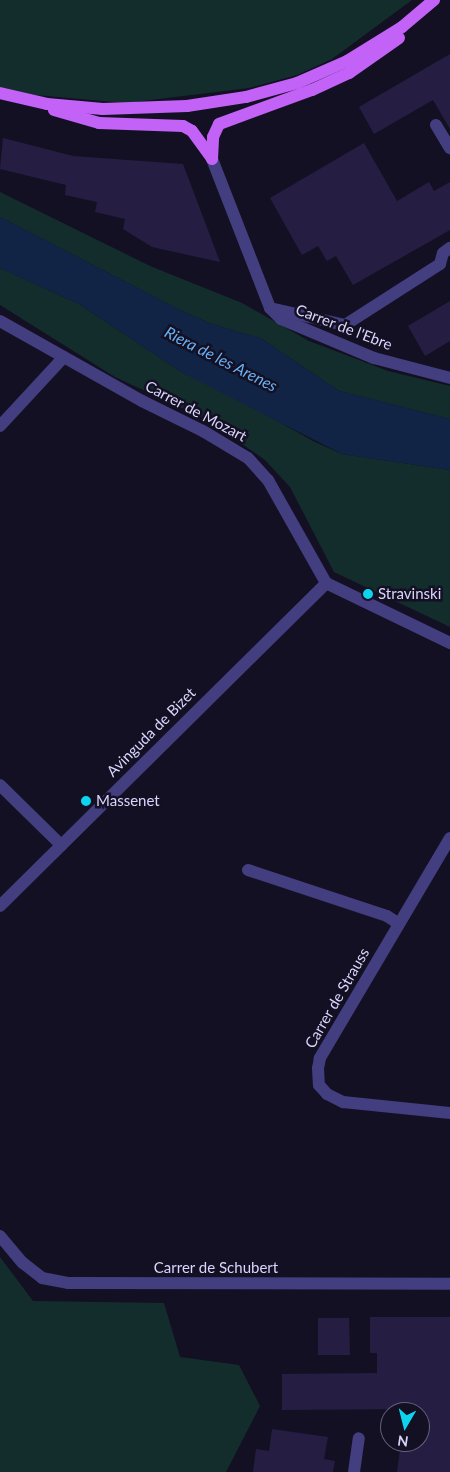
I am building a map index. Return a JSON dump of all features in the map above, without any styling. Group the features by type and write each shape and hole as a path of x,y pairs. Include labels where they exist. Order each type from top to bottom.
{"main road":[{"path":"212,159 213,137 219,124 288,101 349,73 389,46 418,14 434,0"},
{"path":"0,94 70,107 136,108 246,97 297,83 347,61 418,14"},
{"path":"31,101 99,123 183,126 192,132 212,159"}],"street":[{"path":"436,125 450,148"},
{"name":"Carrer de l'Ebre","path":"212,159 270,308 280,319 304,331 374,358 450,378"},
{"path":"270,308 345,325 440,264 443,253 450,248"},
{"name":"Carrer de Mozart","path":"0,321 203,431 248,458 268,480 326,583"},
{"path":"0,426 64,357"},
{"path":"326,583 450,643"},
{"name":"Avinguda de Bizet","path":"0,906 326,583"},
{"path":"0,785 61,845"},
{"name":"Carrer de Strauss","path":"450,838 320,1058 319,1085 326,1094 343,1102 450,1113"},
{"path":"248,870 370,910 399,924"},
{"name":"Carrer de Schubert","path":"0,1236 23,1263 42,1278 68,1283 450,1284"},
{"path":"354,1472 359,1438"}],"green space":[{"path":"0,0 412,0 332,59 297,75 249,88 126,103 35,95 0,87"},
{"path":"0,192 150,266 242,303 309,341 388,371 450,386 450,419 339,391 262,339 209,323 182,311 0,217"},
{"path":"0,268 79,304 183,373 222,390 315,442 342,454 450,470 450,627 334,572 290,487 265,460 208,420 115,377 0,305"},
{"path":"0,1257 33,1301 164,1303 180,1357 239,1365 260,1406 226,1472 0,1472"}],"water":[{"name":"Riera de les Arenes","path":"0,217 182,311 209,323 262,339 339,391 450,419 450,470 342,454 183,373 79,304 0,268"}],"building":[{"path":"450,54 450,129 433,100 374,134 359,107"},
{"path":"3,138 73,156 183,164 220,262 152,247 123,229 125,219 95,212 97,202 65,195 66,185 0,169"},
{"path":"364,143 397,201 429,182 434,191 450,182 450,230 353,285 336,256 327,261 318,246 302,255 270,198"},
{"path":"450,301 450,341 425,356 408,326"},
{"path":"370,1317 450,1317 450,1472 397,1472 400,1452 430,1452 430,1402 380,1402 380,1409 282,1410 282,1374 377,1373 377,1353 370,1353"},
{"path":"318,1318 349,1318 350,1355 318,1355"},
{"path":"272,1429 328,1437 324,1459 335,1461 333,1472 253,1472 256,1449 269,1451"}],"place":[{"name":"Stravinski","path":"368,594"},
{"name":"Massenet","path":"86,801"}]}
